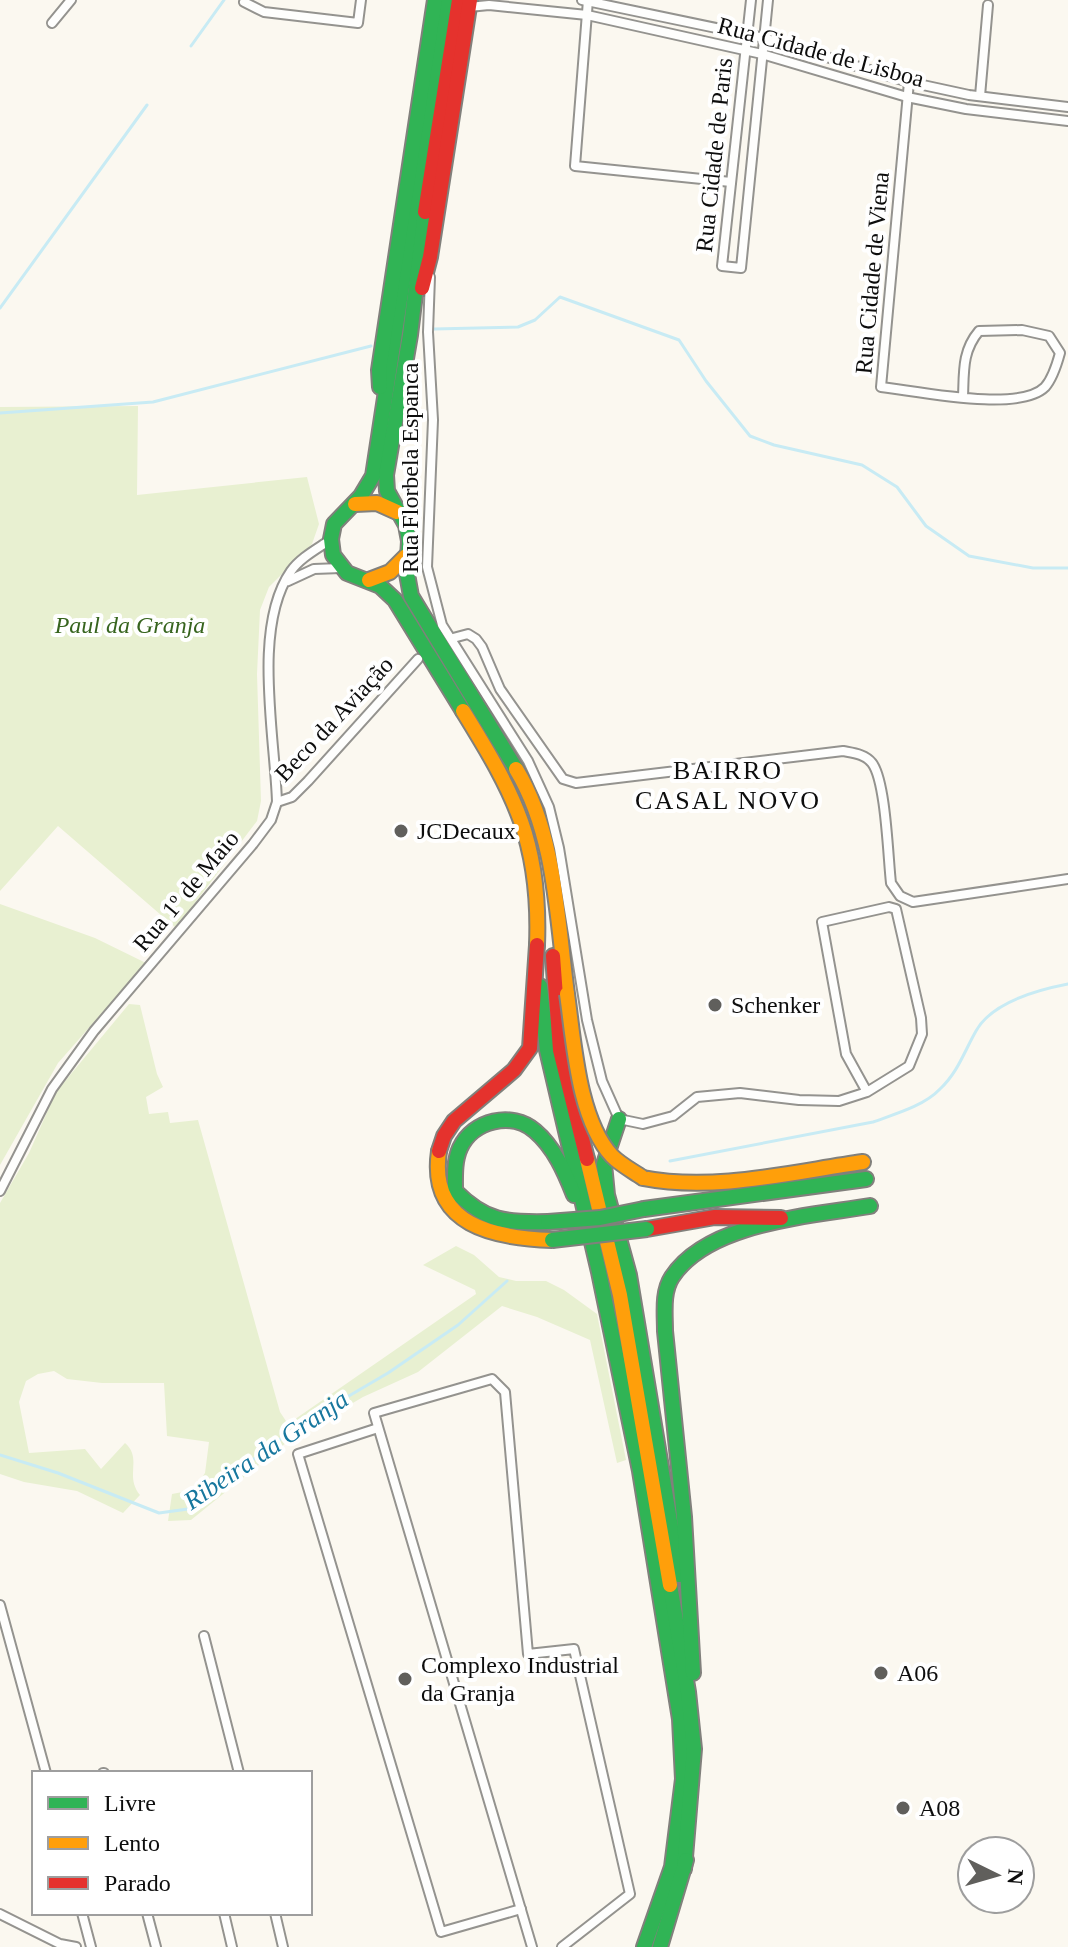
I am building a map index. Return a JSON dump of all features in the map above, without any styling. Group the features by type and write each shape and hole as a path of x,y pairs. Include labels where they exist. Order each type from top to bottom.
{"highway":[{"path":"381,426 379,370 435,0"},
{"path":"446,0 373,476 355,504 342,512 333,525 330,540 333,556 341,568 384,589 397,602 506,781 525,830 537,889 533,1028 528,1052 505,1079 463,1110 447,1130 438,1153 438,1175 445,1197 458,1217 486,1234 505,1238 552,1240 601,1236 715,1217 795,1219"},
{"path":"410,335 430,257 466,2"},
{"path":"466,2 418,254 410,335 386,475 387,491 406,525 411,596 520,776 541,825 549,857 577,1061 590,1116 611,1155 643,1178 673,1184 703,1184 863,1162"},
{"path":"355,504 370,501 385,504 398,512"},
{"path":"369,580 384,577 397,569 406,556"},
{"path":"549,857 560,1050 620,1295 688,1692 694,1749 684,1869"},
{"path":"536,957 547,1050 599,1272 640,1471 680,1719 683,1779 672,1867 644,1947"},
{"path":"619,1119 604,1164 607,1195 629,1275 693,1670"},
{"path":"599,1272 570,1185 539,1133 527,1124 498,1120 481,1126 461,1144 455,1165 455,1191 473,1210 494,1221 548,1222 600,1218 644,1209 866,1179"},
{"path":"660,1947 696,1822 699,1752 684,1517 664,1301 672,1277 691,1254 721,1237 795,1219 870,1206"}],"street":[{"path":"52,23 71,0"},
{"path":"244,2 264,12 358,23 361,0"},
{"name":"Rua Cidade de Lisboa","path":"582,0 764,38 909,82 980,96 1068,107"},
{"path":"588,0 575,166 731,182"},
{"name":"Rua Cidade de Paris","path":"751,0 722,266 741,268 768,0"},
{"name":"Rua Cidade de Lisboa","path":"466,2 587,15 762,54 907,97 966,109 1068,121"},
{"path":"980,96 988,5"},
{"name":"Rua Cidade de Viena","path":"909,82 881,387 963,397 1021,399 1044,388 1056,369 1060,353 1049,336 1022,330 979,331 968,344 963,397"},
{"name":"Rua Florbela Espanca","path":"430,257 428,332 433,420 427,567 442,625 528,761 549,807 559,848 587,1020 602,1081 619,1119"},
{"path":"277,802 269,635 275,606 292,571 330,540"},
{"path":"287,581 314,569 341,568"},
{"path":"453,638 468,634 476,639 500,689 563,779 576,783 843,751 859,754 872,762 880,781 891,883 900,896 913,902 1068,879"},
{"name":"Beco da Aviação","path":"277,802 292,797 308,781 418,659"},
{"name":"Rua 1º de Maio","path":"0,1191 52,1089 94,1031 253,844 271,820 277,802"},
{"path":"619,1119 643,1124 673,1116 697,1097 740,1093 839,1101 867,1092 909,1066 922,1034 921,1018 896,909 889,907 822,922 846,1054 867,1092"},
{"path":"532,1947 374,1413 492,1379 505,1392 528,1654 574,1649 630,1894 562,1947"},
{"path":"378,1428 298,1454 441,1932 521,1909"},
{"path":"0,1605 45,1771"},
{"path":"204,1636 238,1771"},
{"path":"0,1914 61,1945 76,1947"},
{"path":"83,1915 91,1947"},
{"path":"148,1915 156,1947"},
{"path":"224,1915 232,1947"},
{"path":"275,1915 283,1947"}],"green space":[{"name":"Paul da Granja","path":"138,406 137,495 307,477 319,524 312,544 269,587 260,610 257,674 261,801 257,821 176,928 58,826 0,891 0,407"},
{"path":"0,904 95,938 146,963 58,1063 0,1165"},
{"path":"129,1004 140,1005 163,1087 146,1097 149,1114 168,1112 170,1123 198,1120 280,1412 288,1424 476,1294 475,1290 423,1265 456,1246 474,1255 499,1277 516,1281 546,1281 597,1314 626,1460 617,1463 590,1340 502,1306 418,1372 363,1397 287,1442 191,1520 168,1521 172,1494 193,1490 205,1473 209,1442 167,1436 164,1383 102,1383 67,1379 54,1371 38,1374 26,1381 19,1402 29,1453 85,1449 101,1469 125,1443 133,1455 133,1481 140,1495 123,1513 77,1491 24,1482 0,1474 0,1203 29,1153 56,1092"}],"waterway":[{"path":"191,46 224,0"},
{"path":"0,308 147,105"},
{"path":"434,329 518,327 535,320 560,297 679,340 706,381 750,436 774,445 862,465 897,487 926,526 969,556 1033,568 1068,568"},
{"path":"0,413 153,402 371,346"},
{"name":"Ribeira da Granja","path":"670,1161 873,1122 909,1109 933,1095 946,1082 976,1031 993,1012 1029,994 1068,984"},
{"name":"Ribeira da Granja","path":"0,1455 58,1473 159,1513 188,1509 301,1424 388,1373 458,1325 507,1281"}],"traffic: fast":[{"path":"380,387 379,370 435,0"},
{"path":"446,0 373,476 361,496 334,524 331,539 333,555 347,573 380,586 395,600 463,711"},
{"path":"425,212 410,335 386,475 387,491 406,525 409,541 407,574 411,596 516,769"},
{"path":"540,986 547,1050 599,1272 640,1471 680,1719 683,1779 672,1867 644,1947"},
{"path":"619,1119 604,1164 607,1195 629,1275 679,1575"},
{"path":"548,1222 508,1221 487,1215 455,1191 457,1158 466,1138 483,1125 494,1122 505,1120 526,1125 542,1137 553,1152 574,1195"},
{"path":"644,1209 866,1179"},
{"path":"693,1673 684,1517 665,1331 669,1283 688,1259 710,1244 735,1233 791,1218 870,1206"},
{"path":"548,1222 600,1218 644,1209"},
{"path":"552,1240 647,1229"},
{"path":"670,1585 694,1749 684,1869"},
{"path":"660,1947 686,1860"}],"traffic: slow":[{"path":"355,504 377,503 397,512"},
{"path":"369,580 390,572 406,556"},
{"path":"463,711 497,769 521,821 534,877 537,945"},
{"path":"516,769 529,795 547,849 567,994"},
{"path":"567,994 579,1079 592,1122 612,1156 643,1178"},
{"path":"439,1151 438,1176 444,1196 455,1212 488,1231 552,1240"},
{"path":"587,1159 620,1295 670,1585"},
{"path":"643,1178 670,1182 725,1182 863,1162"}],"traffic: jam":[{"path":"425,212 459,0"},
{"path":"422,288 430,257 470,0"},
{"path":"439,1151 454,1121 514,1070 530,1048 537,945"},
{"path":"553,956 560,1050 587,1159"},
{"path":"647,1229 715,1217 781,1218"}],"place":[{"name":"JCDecaux","path":"401,831"},
{"name":"Schenker","path":"715,1005"},
{"name":"A06","path":"881,1673"},
{"name":"Complexo Industrial da Granja","path":"405,1679"},
{"name":"A08","path":"903,1808"}],"district":[{"name":"BAIRRO CASAL NOVO","path":"728,785"}]}
